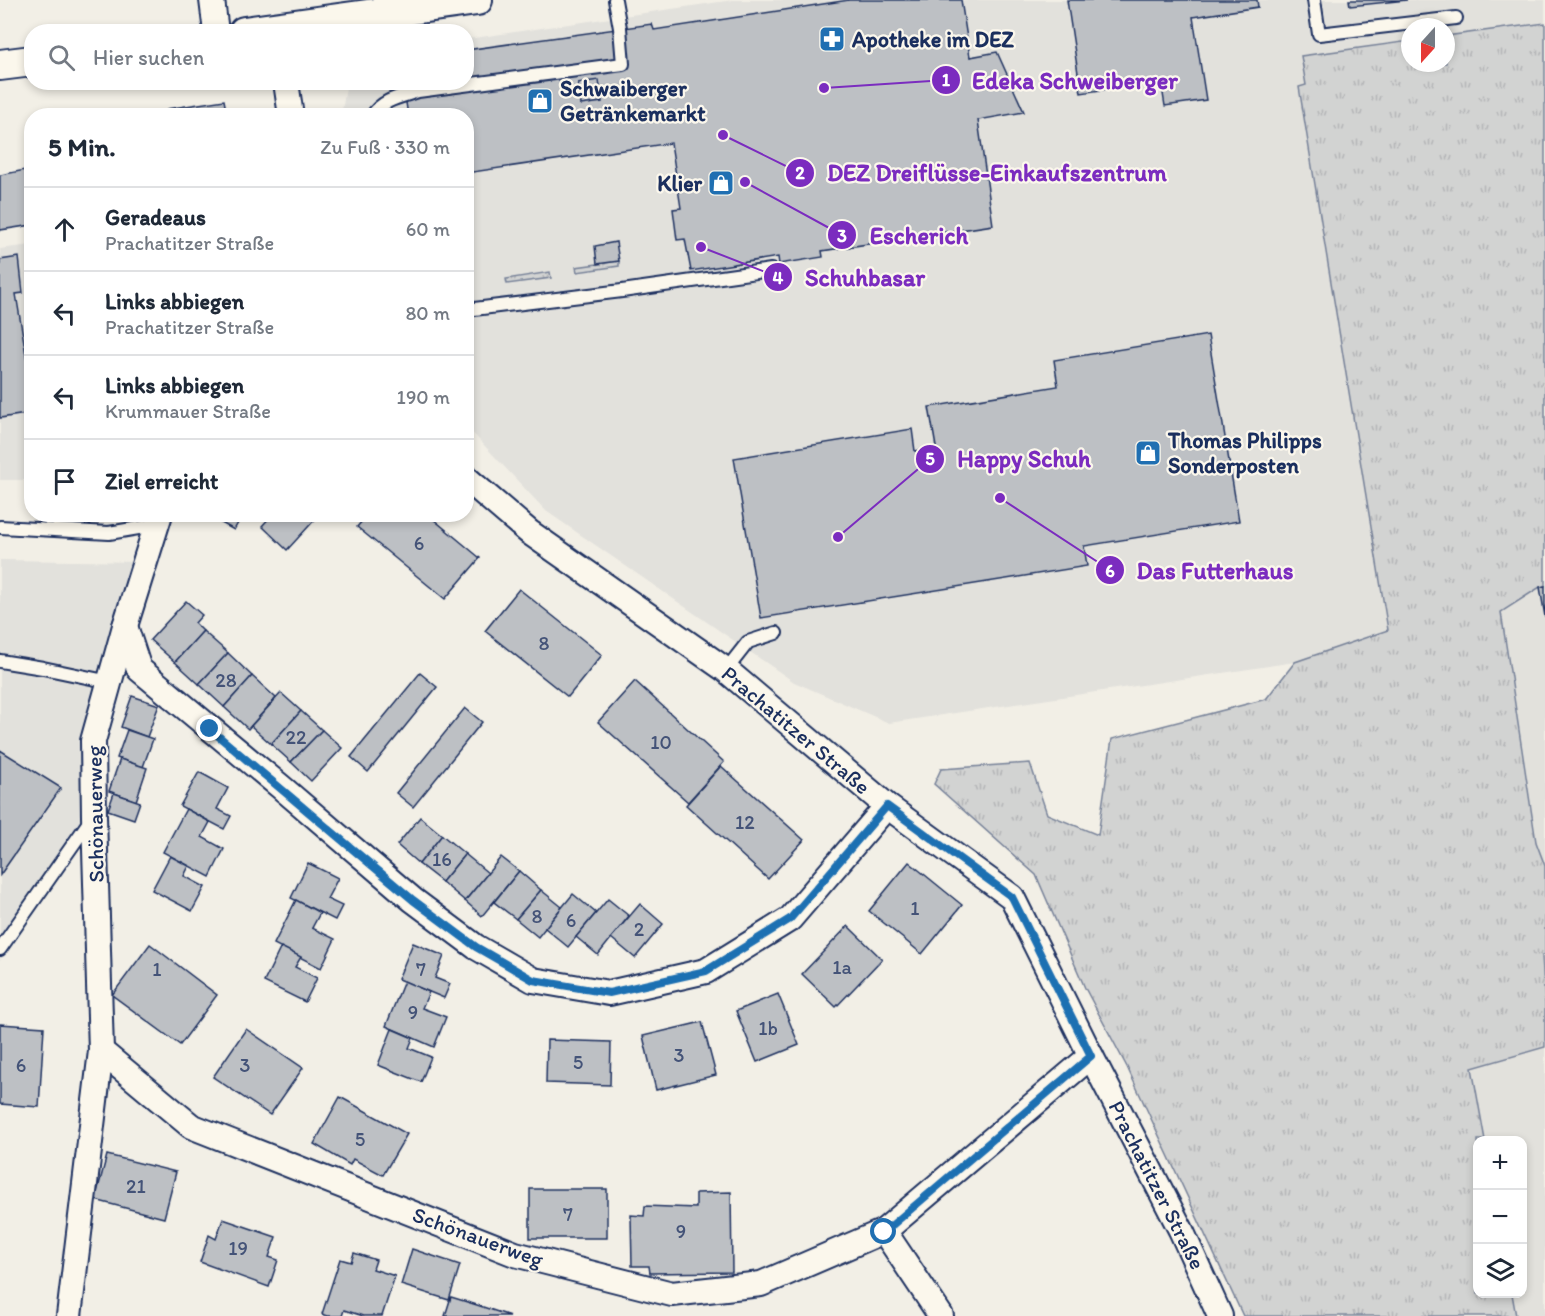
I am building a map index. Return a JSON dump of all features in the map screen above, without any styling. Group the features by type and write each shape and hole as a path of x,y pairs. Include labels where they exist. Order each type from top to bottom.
{"street":[{"path":"212,0 215,24"},
{"path":"311,24 472,0"},
{"path":"0,65 24,62"},
{"path":"287,90 290,108"},
{"name":"Prachatitzer Straße","path":"474,485 529,532 726,670 887,806 1012,897 1181,1230 1220,1316"},
{"name":"Schönauerweg","path":"69,1316 101,1051 93,741 157,522"},
{"path":"125,626 139,669 413,900 476,947 533,980 609,993 706,971 790,919 887,806"},
{"name":"Schönauerweg","path":"101,1051 192,1126 515,1254 672,1294 761,1284 884,1232"},
{"path":"941,1316 884,1232 1091,1056"}],"lane":[{"path":"474,84 623,64 615,0"},
{"path":"1314,0 1319,34 1456,18"},
{"path":"377,108 396,98 426,90"},
{"path":"474,309 771,270"},
{"path":"0,527 109,533 150,522"},
{"path":"726,670 748,642 776,633"},
{"path":"0,661 110,682"},
{"path":"0,949 94,816"}],"shaded area":[{"path":"733,0 1545,0 1545,23 1455,35 1455,18 1401,18 1401,42 1301,56 1306,86 1299,88 1388,630 1295,662 889,723 794,682 546,511 474,434 474,108 342,108 346,90 474,90 474,38"},
{"path":"24,246 24,480 0,480 0,249"},
{"path":"0,560 145,562 97,743 94,823 0,960"},
{"path":"1545,586 1545,866 1536,842 1501,611"},
{"path":"1545,1047 1545,1316 1516,1316 1513,1298 1527,1298 1527,1136 1484,1136 1472,1067"}],"green space":[{"path":"1545,23 1545,586 1501,612 1536,842 1545,866 1545,955 1542,955 1545,1047 1472,1068 1484,1136 1473,1136 1473,1298 1513,1298 1516,1316 1243,1316 1127,1067 1085,988 1036,875 934,784 941,769 1030,763 1047,814 1098,835 1112,739 1266,699 1295,662 1388,630 1299,87 1306,85 1301,56 1401,42 1401,72 1455,72 1455,35"},
{"path":"619,261 619,266 577,272 576,267"},
{"path":"550,272 551,278 507,284 506,279"}],"building":[{"path":"849,0 961,0 970,57 997,52 1024,112 978,120 993,225 822,251 823,257 779,264 778,257 691,271 685,239 677,240 673,209 681,208 671,143 474,172 474,108 407,108 404,90 474,90 474,49 652,24 654,30"},
{"path":"1067,0 1257,0 1258,7 1193,17 1206,100 1165,106 1161,81 1081,93"},
{"path":"1349,0 1407,0 1350,6"},
{"path":"599,80 602,102 581,105 578,83"},
{"path":"224,100 226,108 173,108"},
{"path":"24,170 24,226 0,230 0,175"},
{"path":"616,242 619,261 597,264 595,246"},
{"path":"19,257 23,293 16,294 24,342 24,414 0,418 0,260"},
{"path":"1208,335 1239,521 1084,546 1087,566 761,618 734,458 912,429 915,451 936,447 929,407 1058,386 1054,360"},
{"path":"220,522 238,522 234,530"},
{"path":"266,522 313,522 287,550 262,526"},
{"path":"361,522 437,522 480,558 445,599 357,527"},
{"path":"1545,586 1545,617 1540,587"},
{"path":"519,589 602,655 568,697 485,631"},
{"path":"186,601 202,615 195,623 203,631 175,662 150,640"},
{"path":"203,631 228,653 199,684 175,662"},
{"path":"228,653 252,676 224,707 199,684"},
{"path":"420,673 437,687 368,772 351,757"},
{"path":"252,676 276,698 248,729 224,707"},
{"path":"635,681 724,762 688,802 598,722"},
{"path":"281,693 301,711 271,744 251,726"},
{"path":"132,696 159,705 147,737 121,727"},
{"path":"465,708 482,722 413,807 396,793"},
{"path":"301,711 322,730 291,762 271,744"},
{"path":"127,730 153,739 143,767 117,758"},
{"path":"322,730 342,748 311,781 291,762"},
{"path":"0,750 61,788 0,875"},
{"path":"120,759 147,768 136,801 109,791"},
{"path":"721,766 804,840 768,879 686,805"},
{"path":"199,772 228,788 217,809 231,816 224,829 180,806"},
{"path":"114,793 140,802 134,819 108,810"},
{"path":"186,809 210,822 202,837 224,849 210,877 163,852"},
{"path":"420,817 442,835 419,864 397,845"},
{"path":"442,835 465,854 442,882 419,864"},
{"path":"465,854 488,873 465,901 442,882"},
{"path":"170,856 189,866 184,876 205,887 192,911 152,890"},
{"path":"501,857 519,871 482,916 465,901"},
{"path":"909,862 962,905 922,954 869,911"},
{"path":"308,863 338,878 327,899 342,906 335,920 291,898"},
{"path":"519,871 541,890 516,919 494,902"},
{"path":"541,890 562,907 538,937 516,919"},
{"path":"573,894 596,913 568,947 545,928"},
{"path":"608,899 629,916 598,955 576,937"},
{"path":"296,900 320,913 312,928 335,939 321,968 274,944"},
{"path":"640,904 663,924 635,958 611,938"},
{"path":"848,926 882,959 836,1007 802,974"},
{"path":"413,943 444,956 435,978 450,984 444,998 398,979"},
{"path":"150,944 217,995 180,1045 112,995"},
{"path":"281,947 301,957 295,967 317,978 305,1002 264,982"},
{"path":"404,981 429,992 422,1008 446,1017 434,1047 386,1026"},
{"path":"778,994 799,1045 757,1062 736,1011"},
{"path":"702,1022 716,1075 656,1090 643,1036"},
{"path":"0,1024 44,1027 39,1107 0,1104"},
{"path":"246,1029 303,1068 270,1115 213,1077"},
{"path":"392,1029 413,1038 409,1048 431,1057 421,1082 378,1065"},
{"path":"547,1040 611,1042 610,1085 546,1083"},
{"path":"340,1097 407,1134 383,1175 353,1159 350,1165 314,1144"},
{"path":"107,1155 176,1172 164,1218 95,1200"},
{"path":"530,1189 607,1189 607,1238 530,1238"},
{"path":"731,1192 732,1272 650,1273 649,1266 632,1266 631,1215 644,1216 645,1206 696,1208 696,1193"},
{"path":"223,1219 276,1237 269,1257 278,1260 269,1287 200,1262 209,1235 216,1239"},
{"path":"412,1249 460,1265 449,1300 401,1285"},
{"path":"354,1253 376,1260 373,1269 395,1276 382,1316 363,1316 344,1310 342,1316 322,1314 340,1259 351,1262"},
{"path":"451,1297 477,1305 510,1316 445,1316"}],"place":[{"name":"Apotheke im DEZ","path":"832,39"},
{"name":"Edeka Schweiberger","path":"824,88"},
{"name":"Schwaiberger Getränkemarkt","path":"540,101"},
{"name":"DEZ Dreiflüsse-Einkaufszentrum","path":"723,135"},
{"name":"Escherich","path":"745,182"},
{"name":"Klier","path":"721,183"},
{"name":"Schuhbasar","path":"701,247"},
{"name":"Thomas Philipps Sonderposten","path":"1148,453"},
{"name":"Das Futterhaus","path":"1000,498"},
{"name":"Happy Schuh","path":"838,537"}],"route":[{"path":"210,729 413,900 476,947 533,980 609,993 706,971 790,919 887,806 1012,897 1091,1056 884,1232"}]}
